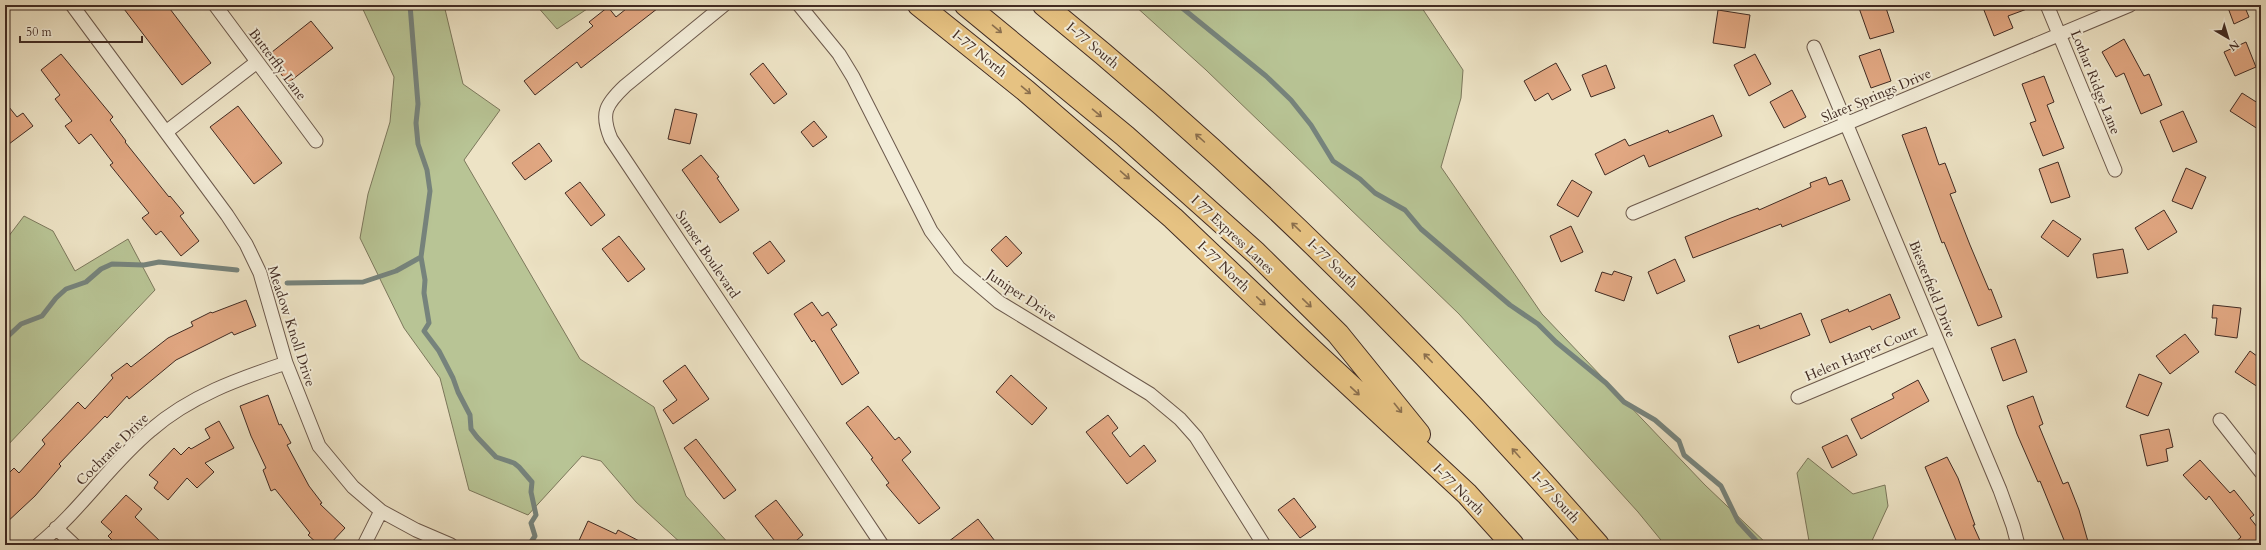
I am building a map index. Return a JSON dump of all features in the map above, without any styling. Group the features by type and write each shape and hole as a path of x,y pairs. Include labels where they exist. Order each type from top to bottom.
{"highway":[{"name":"I-77 North","path":"919,5 1025,90 1146,194 1467,494 1513,545"},
{"name":"I 77 Express Lanes","path":"966,5 1125,136 1261,259 1338,334 1467,494"},
{"name":"I-77 South","path":"1044,5 1176,117 1320,250 1462,394 1598,545"}],"street":[{"name":"Meadow Knoll Drive","path":"72,5 227,215 246,244 264,286 286,362 319,446 353,487 381,512 416,530 451,545"},
{"name":"Butterfly Lane","path":"215,5 316,141"},
{"name":"Sunset Boulevard","path":"724,5 610,100 605,116 606,126 611,139 882,545"},
{"name":"Juniper Drive","path":"799,5 839,54 853,77 932,231 959,268 999,302 1150,394 1180,419 1196,437 1264,545"},
{"name":"Lothar Ridge Lane","path":"2047,5 2115,170"},
{"name":"Slater Springs Drive","path":"1633,212 2130,5"},
{"name":"Biesterfield Drive","path":"1814,47 1845,125 2000,490 2018,545"},
{"path":"166,132 257,62"},
{"name":"Helen Harper Court","path":"1798,397 1936,339"},
{"name":"Cochrane Drive","path":"38,545 150,430 173,413 215,389 286,362"},
{"path":"2220,420 2261,472"},
{"path":"364,545 381,512"},
{"path":"56,528 74,545"}],"green space":[{"path":"361,5 444,5 463,84 500,110 464,160 580,359 654,407 686,496 730,545 683,545 636,502 601,461 582,456 528,515 469,490 440,378 404,328 360,238 368,194 390,122 394,77"},
{"path":"536,5 593,5 557,29"},
{"path":"1134,5 1420,5 1463,70 1461,98 1441,167 1542,314 1705,485 1768,545 1665,545 1638,512 1459,314 1206,70"},
{"path":"24,216 53,231 75,271 128,239 155,290 5,448 5,241"},
{"path":"1808,458 1853,494 1885,485 1888,506 1870,545 1802,545 1809,541 1797,473"}],"building":[{"path":"121,5 167,5 211,63 182,85"},
{"path":"631,5 662,5 581,68 577,62 535,95 524,81 593,26 589,22 608,7 616,17"},
{"path":"1867,5 1885,5 1894,32 1870,39 1859,8"},
{"path":"1982,5 2035,6 2008,16 2013,28 1994,36"},
{"path":"2227,5 2244,5 2249,17 2234,24"},
{"path":"1718,10 1750,15 1745,48 1713,43"},
{"path":"311,21 333,48 288,83 267,56"},
{"path":"2124,39 2144,76 2149,74 2162,105 2141,114 2124,73 2116,77 2102,52"},
{"path":"2246,42 2256,67 2235,76 2224,52"},
{"path":"1880,49 1891,81 1871,88 1859,56"},
{"path":"61,54 113,117 110,120 126,141 125,142 169,197 170,196 184,213 180,216 199,241 181,256 161,231 156,235 142,218 149,213 110,165 113,163 91,134 79,144 65,126 72,121 55,99 60,95 41,70"},
{"path":"1755,54 1771,84 1749,96 1734,65"},
{"path":"763,63 787,94 774,104 750,74"},
{"path":"1556,63 1571,90 1552,100 1548,93 1535,101 1524,81"},
{"path":"1606,65 1615,88 1591,97 1582,75"},
{"path":"2044,76 2054,102 2047,105 2064,148 2043,156 2030,123 2036,121 2022,84"},
{"path":"1792,90 1806,117 1784,128 1770,102"},
{"path":"2242,93 2261,105 2261,131 2230,111"},
{"path":"5,102 17,117 23,113 33,126 5,147"},
{"path":"238,106 282,163 254,184 210,127"},
{"path":"675,109 697,114 690,144 668,139"},
{"path":"2183,111 2197,142 2173,152 2160,121"},
{"path":"1713,115 1722,136 1649,167 1644,155 1605,175 1595,154 1625,139 1629,146 1668,130 1669,133"},
{"path":"814,121 827,137 813,147 801,132"},
{"path":"1926,127 1939,165 1945,163 1956,192 1950,194 1989,290 1991,289 2002,317 1978,326 1944,242 1942,243 1902,135"},
{"path":"539,143 552,161 525,180 512,163"},
{"path":"701,155 719,177 717,178 739,210 720,223 682,170"},
{"path":"2058,162 2070,197 2051,203 2039,169"},
{"path":"2186,168 2206,177 2192,209 2172,201"},
{"path":"1826,177 1829,185 1842,180 1850,200 1782,227 1781,224 1693,258 1685,237 1758,208 1759,210 1811,187 1810,183"},
{"path":"1572,180 1592,192 1578,217 1557,205"},
{"path":"580,182 605,215 591,226 565,193"},
{"path":"2164,210 2177,232 2148,250 2135,228"},
{"path":"2053,220 2081,239 2068,257 2041,237"},
{"path":"1571,226 1583,252 1561,262 1550,236"},
{"path":"619,236 645,269 628,282 602,249"},
{"path":"1006,236 1022,253 1007,267 991,250"},
{"path":"770,241 785,261 768,274 753,253"},
{"path":"2123,249 2128,273 2097,278 2093,254"},
{"path":"1675,259 1685,281 1657,294 1648,272"},
{"path":"1614,271 1632,277 1624,301 1595,291 1602,272 1612,275"},
{"path":"1890,294 1900,318 1872,330 1870,326 1830,343 1821,320 1848,309 1849,312"},
{"path":"246,300 256,326 234,335 232,332 176,360 129,399 127,396 107,418 105,416 59,464 61,466 35,496 5,524 5,477 14,468 19,473 45,444 42,440 78,402 85,409 113,378 111,375 127,363 131,367 168,338 193,326 191,322 211,312 212,313"},
{"path":"812,302 822,316 828,312 837,325 831,329 859,373 842,385 814,340 812,342 794,314"},
{"path":"2213,305 2241,308 2237,338 2215,335 2217,318 2212,318"},
{"path":"1801,313 1810,335 1738,363 1729,336 1759,325 1760,329"},
{"path":"2185,334 2199,352 2170,374 2156,356"},
{"path":"2015,339 2027,372 2003,381 1991,348"},
{"path":"2250,351 2261,359 2261,389 2235,372"},
{"path":"685,365 709,399 673,424 663,410 677,400 663,381"},
{"path":"2139,374 2162,383 2148,416 2126,407"},
{"path":"1011,375 1047,408 1032,425 996,392"},
{"path":"1918,380 1929,401 1861,439 1851,419 1894,398 1892,394"},
{"path":"268,395 279,425 281,424 291,443 287,445 309,486 322,503 320,504 345,528 329,545 319,545 308,535 310,533 275,489 271,491 263,470 266,468 251,436 240,406"},
{"path":"2033,396 2043,424 2039,426 2063,484 2068,482 2079,510 2089,545 2066,545 2040,481 2038,482 2017,434 2007,406"},
{"path":"868,406 895,440 899,437 911,452 902,460 940,508 919,524 886,485 889,483 871,459 873,458 846,423"},
{"path":"1108,415 1118,428 1112,433 1130,457 1144,445 1156,461 1127,484 1086,432"},
{"path":"219,421 234,448 205,463 214,472 197,488 187,478 168,500 154,488 158,482 149,475 174,448 181,455 189,447 191,449 210,438 205,429"},
{"path":"2169,429 2173,447 2166,449 2168,461 2147,466 2140,435"},
{"path":"1847,435 1857,455 1832,468 1822,447"},
{"path":"696,439 736,490 724,499 684,448"},
{"path":"1947,457 1958,478 1975,525 1973,525 1982,545 1958,545 1925,467"},
{"path":"2200,460 2230,493 2234,490 2254,515 2250,518 2261,532 2261,545 2232,545 2241,537 2209,496 2206,500 2183,475"},
{"path":"126,495 142,509 135,517 164,545 117,545 108,536 112,532 101,522"},
{"path":"1294,498 1316,527 1300,538 1278,510"},
{"path":"776,500 803,535 791,545 778,545 755,516"},
{"path":"978,519 998,545 944,545"},
{"path":"588,521 616,534 618,530 647,545 577,545"}],"waterway":[{"path":"410,5 418,104 416,123 418,144 427,170 430,191 421,257 425,280 424,293 429,323 424,331 439,351 453,378 458,392 470,415 471,429 496,457 514,463 532,482 531,492 536,515 531,523 535,536 531,542"},
{"path":"1172,5 1181,7 1266,76 1291,100 1311,125 1333,161 1360,179 1375,193 1405,210 1421,229 1510,305 1538,324 1556,342 1606,383 1624,402 1655,420 1679,441 1684,455 1721,486 1738,521 1760,545"},
{"path":"287,283 363,282 396,271 421,257"},
{"path":"5,339 21,324 42,316 56,298 66,289 86,282 101,269 112,264 144,265 159,262 237,270"}]}
